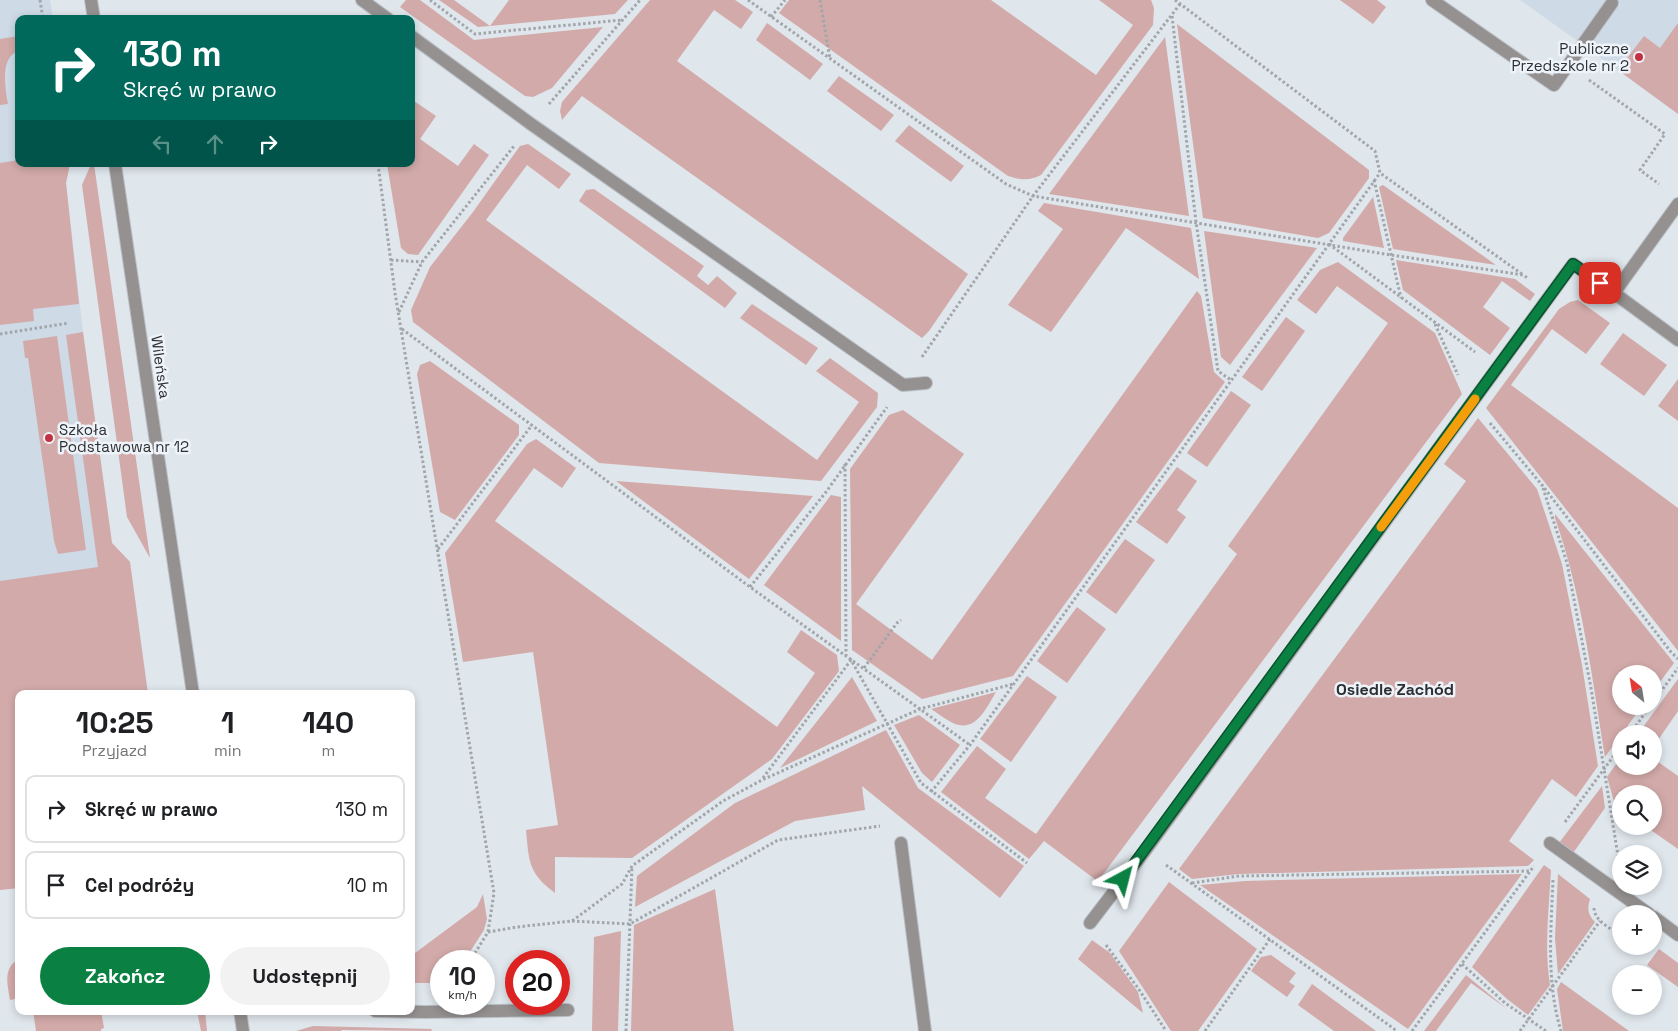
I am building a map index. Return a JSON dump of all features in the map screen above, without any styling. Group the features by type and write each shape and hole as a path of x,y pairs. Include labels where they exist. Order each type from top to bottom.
{"street":[{"path":"91,0 93,15"},
{"path":"362,0 383,15"},
{"path":"1432,0 1554,85 1612,3"},
{"path":"415,39 531,124 902,385 926,383"},
{"name":"Wileńska","path":"115,167 192,690"},
{"path":"1614,293 1678,204"},
{"path":"1090,923 1145,851 1573,264 1678,340"},
{"path":"901,843 925,1031"},
{"path":"1552,845 1636,905"},
{"path":"1662,923 1678,935"},
{"path":"415,1012 505,1011"},
{"path":"241,1015 243,1031"}],"path":[{"path":"40,0 42,15"},
{"path":"430,0 476,34 623,20"},
{"path":"399,313 422,262 531,124 640,0"},
{"path":"748,0 1006,184 1033,196 1328,244 1390,256 1523,275"},
{"path":"771,17 785,0"},
{"path":"820,0 830,60"},
{"path":"1175,0 1375,151 1380,172 1550,294"},
{"path":"750,587 826,492 1033,196 1180,4"},
{"path":"1172,15 1196,222 1218,371 1231,380"},
{"path":"1568,66 1666,134 1640,170 1663,186"},
{"path":"378,167 399,313 494,893 488,932 477,950"},
{"path":"931,792 970,745 1380,172"},
{"path":"1374,180 1401,299"},
{"path":"1328,244 1497,369"},
{"path":"391,260 422,262"},
{"path":"0,334 68,323"},
{"path":"1435,324 1465,390 1473,403 1542,485 1678,659"},
{"path":"402,328 750,587 970,745"},
{"path":"438,549 532,425"},
{"path":"845,464 846,655"},
{"path":"1542,485 1566,563 1591,688 1616,845"},
{"path":"864,668 901,620"},
{"path":"851,660 921,783 1027,863"},
{"path":"762,780 851,660"},
{"path":"1662,690 1678,668"},
{"path":"572,921 622,884 632,866 722,802 762,780 920,709 1014,683"},
{"path":"1412,1031 1552,845 1612,759"},
{"path":"488,932 572,921 630,924 778,840 889,825"},
{"path":"1552,845 1550,950 1552,986 1560,1031"},
{"path":"1145,851 1397,1031"},
{"path":"626,1031 632,866"},
{"path":"1192,883 1239,876 1531,871"},
{"path":"1520,1031 1600,921"},
{"path":"1090,923 1138,988 1166,1031"},
{"path":"1205,1031 1270,939"},
{"path":"1462,964 1504,1003 1546,1031"}],"shaded area":[{"name":"Szkoła Podstawowa nr 12","path":"0,0 50,0 52,15 15,15 15,167 69,167 66,183 83,332 112,543 130,562 147,690 15,690 15,730 0,865"},
{"path":"406,0 420,0 474,40 603,27 552,88 533,97 525,96 415,18 415,15 411,15 400,7"},
{"path":"439,0 454,0 490,26 478,27"},
{"path":"509,0 628,0 615,14 490,26"},
{"path":"650,0 735,0 753,12 741,29 714,10 677,61 968,274 929,331 922,338 582,96 562,120 560,111 562,102"},
{"path":"789,0 991,0 1096,75 1133,25 1099,0 1151,0 1154,8 1153,25 1041,175 1024,179 1008,176 779,13"},
{"path":"1340,0 1377,0 1386,7 1373,24"},
{"name":"Publiczne Przedszkole nr 2","path":"1520,0 1678,0 1678,114 1583,45"},
{"path":"767,23 823,64 810,80 756,40"},
{"path":"1678,23 1678,114 1618,70 1644,36 1660,48"},
{"path":"1177,24 1369,170 1369,178 1329,233 1318,238 1203,218"},
{"path":"15,37 15,53 6,65 5,73 8,104 0,105 0,39"},
{"path":"1165,37 1189,216 1049,194"},
{"path":"839,76 894,115 881,131 827,91"},
{"path":"415,102 436,116 420,139 458,166 474,144 489,155 418,255 408,254 401,248 388,167 415,167"},
{"path":"909,125 964,166 951,182 895,141"},
{"path":"528,144 571,174 559,189 527,165 486,220 817,460 859,402 816,371 830,358 878,393 877,407 821,481 599,463 413,322 411,310 430,267 473,212 520,146"},
{"path":"15,161 15,167 69,167 66,183 79,304 33,309 34,321 0,325 0,163"},
{"path":"90,167 94,167 150,558 127,517 82,185"},
{"path":"1383,185 1496,265 1393,249 1379,187"},
{"path":"594,189 704,266 697,276 708,285 717,276 737,293 725,308 579,201 586,190"},
{"path":"1373,197 1384,248 1343,241 1343,238"},
{"path":"1044,203 1191,228 1199,279 1126,228 1051,332 1008,305 1063,229 1038,211"},
{"path":"1204,231 1317,248 1230,365 1221,357"},
{"path":"1396,260 1515,279 1535,294 1530,301 1502,281 1483,307 1510,328 1490,355 1403,290"},
{"path":"1338,262 1435,333 1462,394 1101,877 1096,880 1044,841 1029,859 941,792 977,746 1006,769 985,798 1036,834 1237,554 1228,546 1388,323 1337,286 1316,314 1297,300 1320,270"},
{"path":"1197,291 1201,296 1214,372 1225,382 1013,676 922,699 852,650 850,469 889,415 903,410 964,454 856,604 932,660"},
{"path":"1578,300 1610,323 1586,354 1552,329 1511,385 1678,508 1678,651 1486,408 1559,309 1570,302"},
{"path":"752,304 818,348 806,365 740,318"},
{"path":"1286,317 1305,331 1262,391 1242,377"},
{"path":"83,332 112,543 130,562 147,690 15,690 15,888 0,890 0,581 98,567 66,335"},
{"path":"1623,333 1667,365 1644,396 1600,364"},
{"path":"57,336 86,550 58,554 54,541 28,358 25,358 23,341"},
{"path":"430,361 519,425 519,435 455,520 440,512 417,374 420,365"},
{"path":"1678,379 1678,421 1658,406"},
{"path":"1231,391 1251,405 1207,467 1187,453"},
{"path":"1478,418 1537,489 1562,564 1582,665 1598,766 1576,797 1552,779 1509,841 1534,860 1528,866 1239,874 1192,879 1179,869 1466,481 1444,464"},
{"path":"536,439 576,468 562,488 534,468 495,521 777,727 815,673 787,652 801,630 837,655 839,671 772,759 632,858 555,857 555,893 540,879 532,866 529,858 526,830 558,825 533,652 463,662 445,553 527,444"},
{"path":"1177,467 1197,481 1177,510 1186,517 1167,544 1136,522"},
{"path":"616,481 813,496 749,579"},
{"path":"831,495 841,497 841,641 764,585"},
{"path":"1555,514 1674,663 1662,679 1662,665 1612,665 1612,715 1635,715 1628,725 1612,725 1612,747 1605,757 1579,606"},
{"path":"1125,539 1155,560 1116,614 1086,592"},
{"path":"1077,607 1106,629 1067,683 1037,661"},
{"path":"1027,676 1057,697 1011,762 980,739"},
{"path":"852,677 877,721 780,768"},
{"path":"1678,679 1678,711 1662,734 1662,725 1645,725 1652,715 1662,715 1662,701"},
{"path":"996,692 982,715 977,720 966,725 952,723 931,709"},
{"path":"919,715 960,745 932,782 922,773 894,725"},
{"path":"886,730 918,788 1024,866 1000,898 862,786 865,810 795,821 635,907 637,876 735,803"},
{"path":"1662,765 1678,776 1678,849 1658,835 1662,835 1662,785 1612,785 1612,794 1607,777 1612,770 1612,775 1662,775"},
{"path":"1602,786 1605,808 1573,853 1559,843"},
{"path":"1544,865 1551,870 1547,942 1550,985 1528,1015 1507,999 1472,967"},
{"path":"1522,874 1408,1029 1200,885 1245,881"},
{"path":"1558,874 1590,899 1589,912 1595,922 1558,974 1555,938"},
{"path":"1169,882 1257,949 1198,1031 1171,1031 1119,951"},
{"path":"715,889 734,1031 631,1031 634,925"},
{"path":"483,894 487,919 484,930 471,950 430,950 430,983 415,983 415,953 477,907"},
{"path":"621,931 618,1031 592,1031 594,937"},
{"path":"1092,940 1110,953 1138,992 1143,1013 1078,959"},
{"path":"1662,951 1678,963 1678,987 1662,976 1662,965 1647,965 1654,955 1662,955"},
{"path":"1271,955 1296,973 1289,982 1295,986 1287,997 1251,971 1261,957"},
{"path":"14,963 15,999 10,1000 7,977 10,967"},
{"path":"1466,975 1507,1009 1471,983 1436,1031 1424,1031"},
{"path":"1561,982 1629,1031 1563,1031 1557,989"},
{"path":"1312,984 1376,1031 1334,1031 1298,1005"},
{"path":"34,1015 102,1015 104,1028 101,1031 36,1031"},
{"path":"198,1015 205,1015 207,1031 201,1031"},
{"path":"313,1026 432,1029 431,1031 296,1031"}],"slow traffic":[{"path":"1381,527 1475,399"}],"place":[{"name":"Publiczne Przedszkole nr 2","path":"1639,57"},
{"name":"Szkoła Podstawowa nr 12","path":"49,438"}],"district":[{"name":"Osiedle Zachód","path":"1395,689"}],"route":[{"path":"1123,879 1573,264 1600,283"}]}
